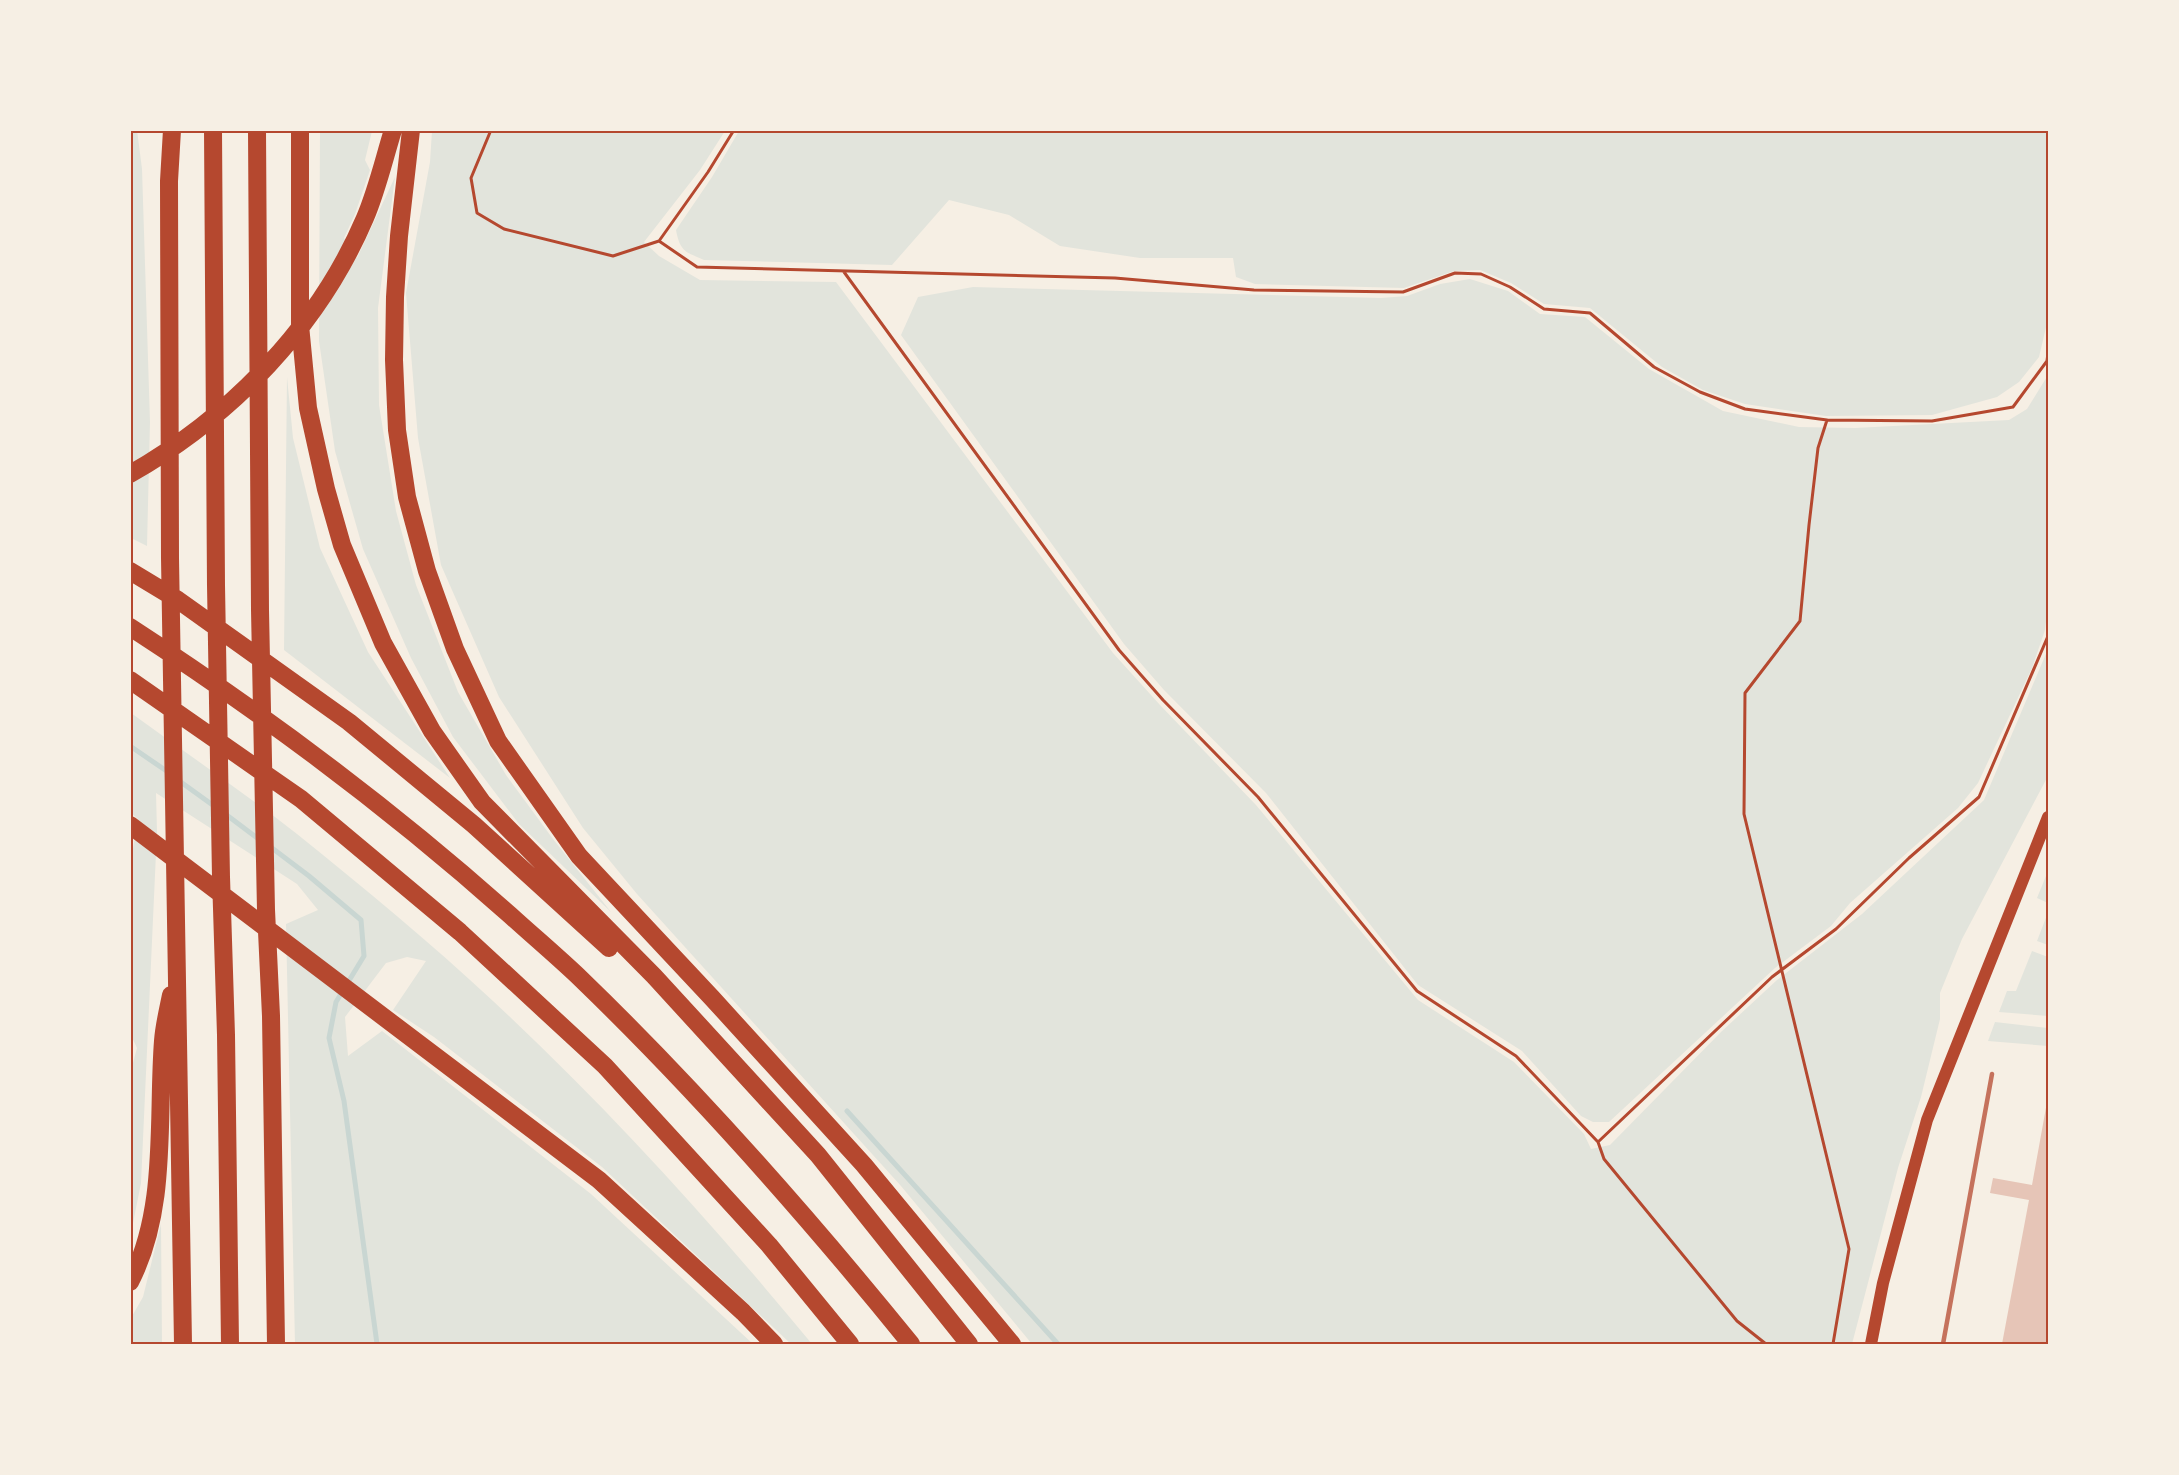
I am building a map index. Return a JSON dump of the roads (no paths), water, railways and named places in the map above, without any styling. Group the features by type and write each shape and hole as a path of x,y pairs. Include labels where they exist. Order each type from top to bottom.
{"highway":[{"path":"161,130 170,181"},
{"path":"172,130 170,558 183,1344"},
{"path":"213,130 216,585 230,1344"},
{"path":"257,130 260,610 266,910 271,1027 276,1344"},
{"path":"300,130 300,325 308,408 326,489 342,545 383,643 432,731 482,802 654,976 818,1155 969,1344"},
{"path":"130,474 161,456 206,423 272,361 307,320 334,277 365,218 393,130"},
{"path":"411,130 399,236 395,297 394,360 397,430 407,497 427,571 455,649 498,741 579,856 864,1165 1012,1344"},
{"path":"130,571 178,600 349,722 474,825 600,939 658,996 711,1040"},
{"path":"130,627 197,670 302,745 439,852 580,978 729,1131 911,1344"},
{"path":"130,680 301,799 460,932 605,1066 769,1245 850,1344"},
{"path":"130,825 599,1180 743,1312 774,1344"},
{"path":"130,1282 138,1268 150,1225 158,1178 163,1039 178,955"}],"main road":[{"path":"1871,1344 1883,1283 1927,1120 2049,817"}],"lane":[{"path":"1942,1344 1992,1074"}],"waterway":[{"path":"130,746 168,772"},
{"path":"178,780 214,806"},
{"path":"224,813 260,840"},
{"path":"268,845 361,920 364,956 336,1002 329,1038 344,1101 377,1344"},
{"path":"847,1111 1058,1344"}]}
